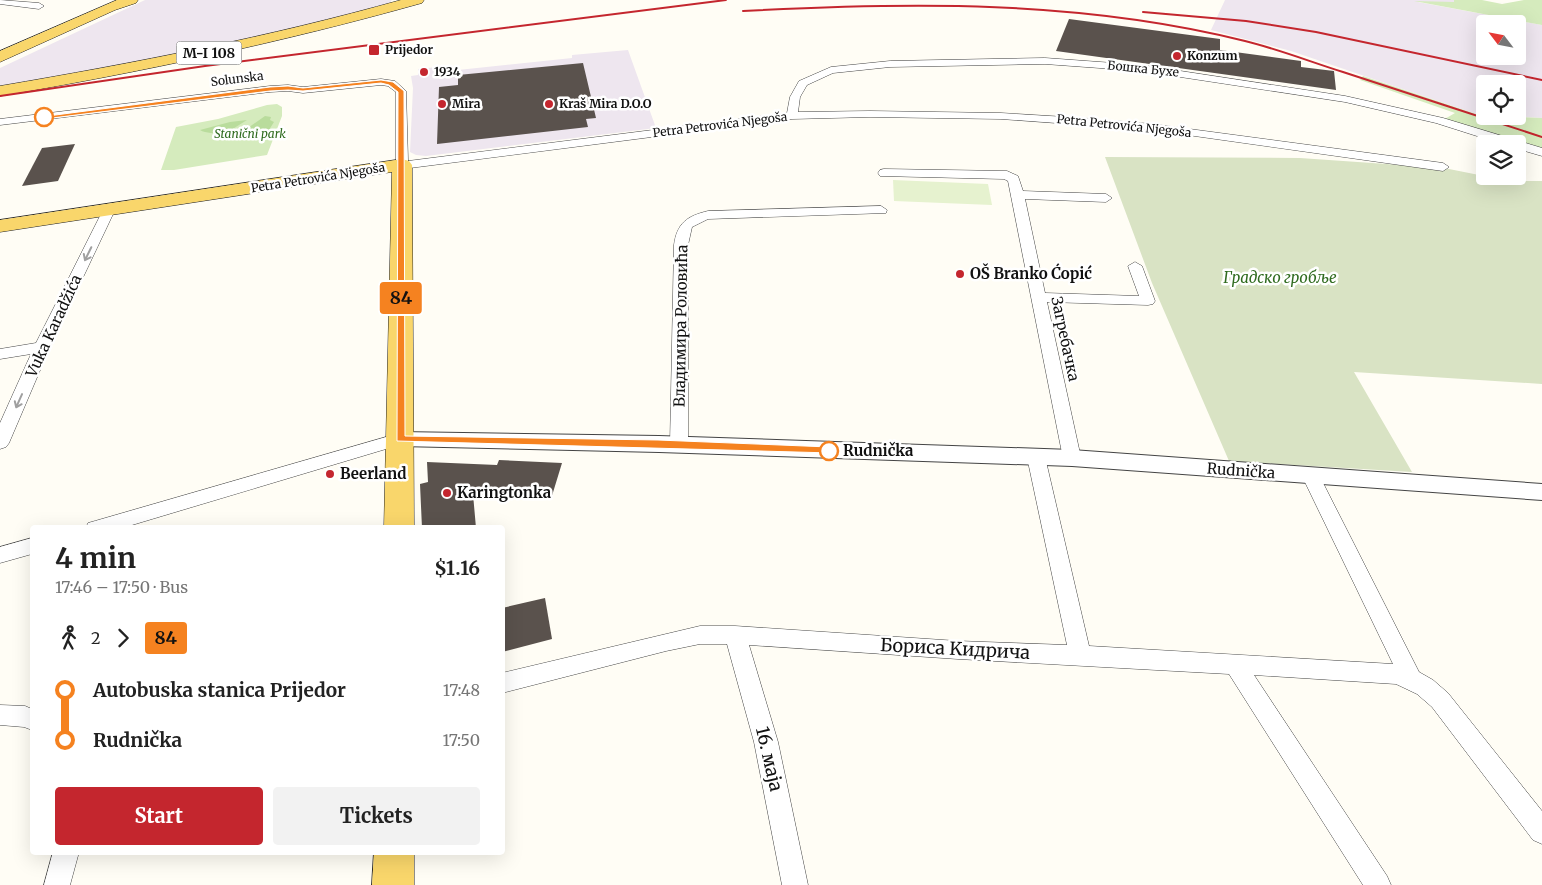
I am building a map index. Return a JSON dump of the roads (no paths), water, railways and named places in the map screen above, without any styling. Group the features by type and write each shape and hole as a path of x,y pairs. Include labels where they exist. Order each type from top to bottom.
{"main road":[{"path":"0,57 115,3 131,0"},
{"name":"M-I 108","path":"0,91 119,71 222,50 317,28 415,0"},
{"path":"399,525 402,166"},
{"name":"Petra Petrovića Njegoša","path":"0,226 402,166"},
{"path":"393,885 394,855"}],"street":[{"path":"0,1 39,6"},
{"name":"Бошка Бухе","path":"792,116 795,96 803,83 818,74 831,70 898,64 1044,62 1142,68 1345,99 1439,120 1487,135"},
{"name":"Solunska","path":"0,122 252,91 288,88 303,90 381,82 391,84 401,91 402,166"},
{"name":"Petra Petrovića Njegoša","path":"402,166 792,116 930,114 1082,120 1171,130 1443,167"},
{"name":"Бошка Бухе","path":"1526,147 1542,152"},
{"name":"Загребачка","path":"884,173 1007,175 1014,179 1072,458"},
{"path":"1018,195 1106,198"},
{"name":"Vuka Karadžića","path":"0,443 42,347 109,210"},
{"name":"Владимира Роловића","path":"679,444 681,245 683,230 686,224 697,217 708,216 881,210"},
{"path":"1039,297 1148,301 1135,266"},
{"path":"0,354 42,347"},
{"path":"106,525 400,439"},
{"name":"Rudnička","path":"400,439 679,444 1072,458 1542,492"},
{"path":"1036,457 1080,654"},
{"path":"1311,476 1411,679"},
{"path":"0,555 30,547"},
{"name":"Бориса Kидрича","path":"505,682 700,635 734,635 958,650 1080,654 1236,666 1396,674 1428,687 1542,831"},
{"name":"16. маја","path":"734,635 766,742 795,885"},
{"path":"1236,666 1378,885"},
{"path":"0,715 30,719"},
{"path":"57,885 65,855"}],"railway":[{"path":"0,96 205,66 726,0"},
{"path":"743,11 869,6 995,7 1121,18 1183,28 1257,44 1542,137"},
{"path":"1143,12 1246,21 1316,32 1542,80"}],"place":[{"name":"Prijedor","path":"374,50"},
{"name":"Konzum","path":"1177,56"},
{"name":"1934","path":"424,72"},
{"name":"Mira","path":"442,104"},
{"name":"Kraš Mira D.O.O","path":"549,104"},
{"name":"OŠ Branko Ćopić","path":"960,274"},
{"name":"Rudnička","path":"829,451"},
{"name":"Beerland","path":"330,474"},
{"name":"Karingtonka","path":"447,493"}],"park label":[{"name":"Stanični park","path":"250,134"},
{"name":"Градско гробље","path":"1280,278"}]}
